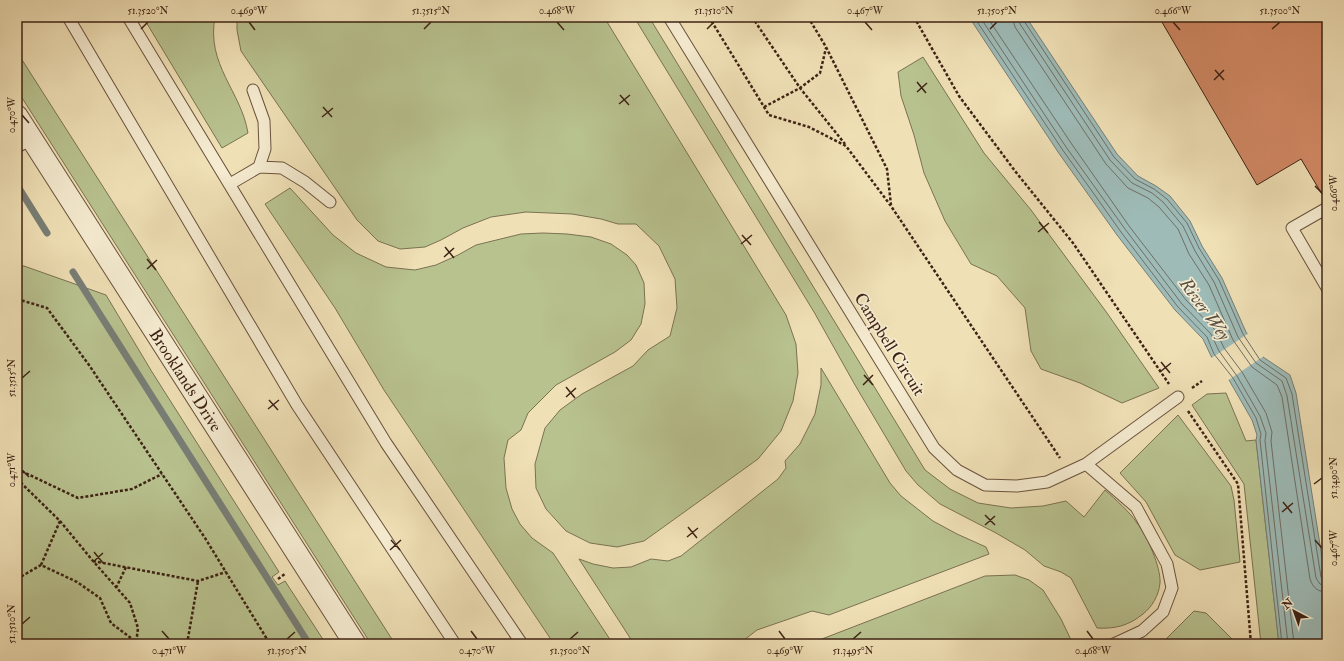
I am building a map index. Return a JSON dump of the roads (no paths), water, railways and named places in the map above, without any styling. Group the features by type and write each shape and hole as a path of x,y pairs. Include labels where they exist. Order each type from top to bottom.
{"street":[{"name":"Brooklands Drive","path":"17,116 24,143 355,644"}],"lane":[{"path":"68,17 297,405 455,644"},
{"path":"128,17 386,443 522,644"},
{"name":"Campbell Circuit","path":"669,17 934,448 957,470 985,485 1017,486 1047,482 1086,464 1178,397"},
{"path":"253,90 264,121 265,149 259,167"},
{"path":"230,184 259,167 282,168 305,182 330,202"},
{"path":"1327,208 1292,228 1327,288"},
{"path":"1086,464 1136,507 1166,564 1172,588 1164,612 1142,631 1114,644"}],"water":[{"name":"River Wey","path":"969,17 1026,17 1117,154 1138,176 1170,196 1190,221 1202,246 1222,278 1246,332 1263,357 1290,375 1296,393 1327,589 1327,644 1279,644 1256,440 1257,435 1252,420 1229,380 1211,356 1203,339 1175,310 1117,235 1058,152"}],"waterway":[{"path":"17,185 47,233"},
{"path":"73,272 309,644"}]}
